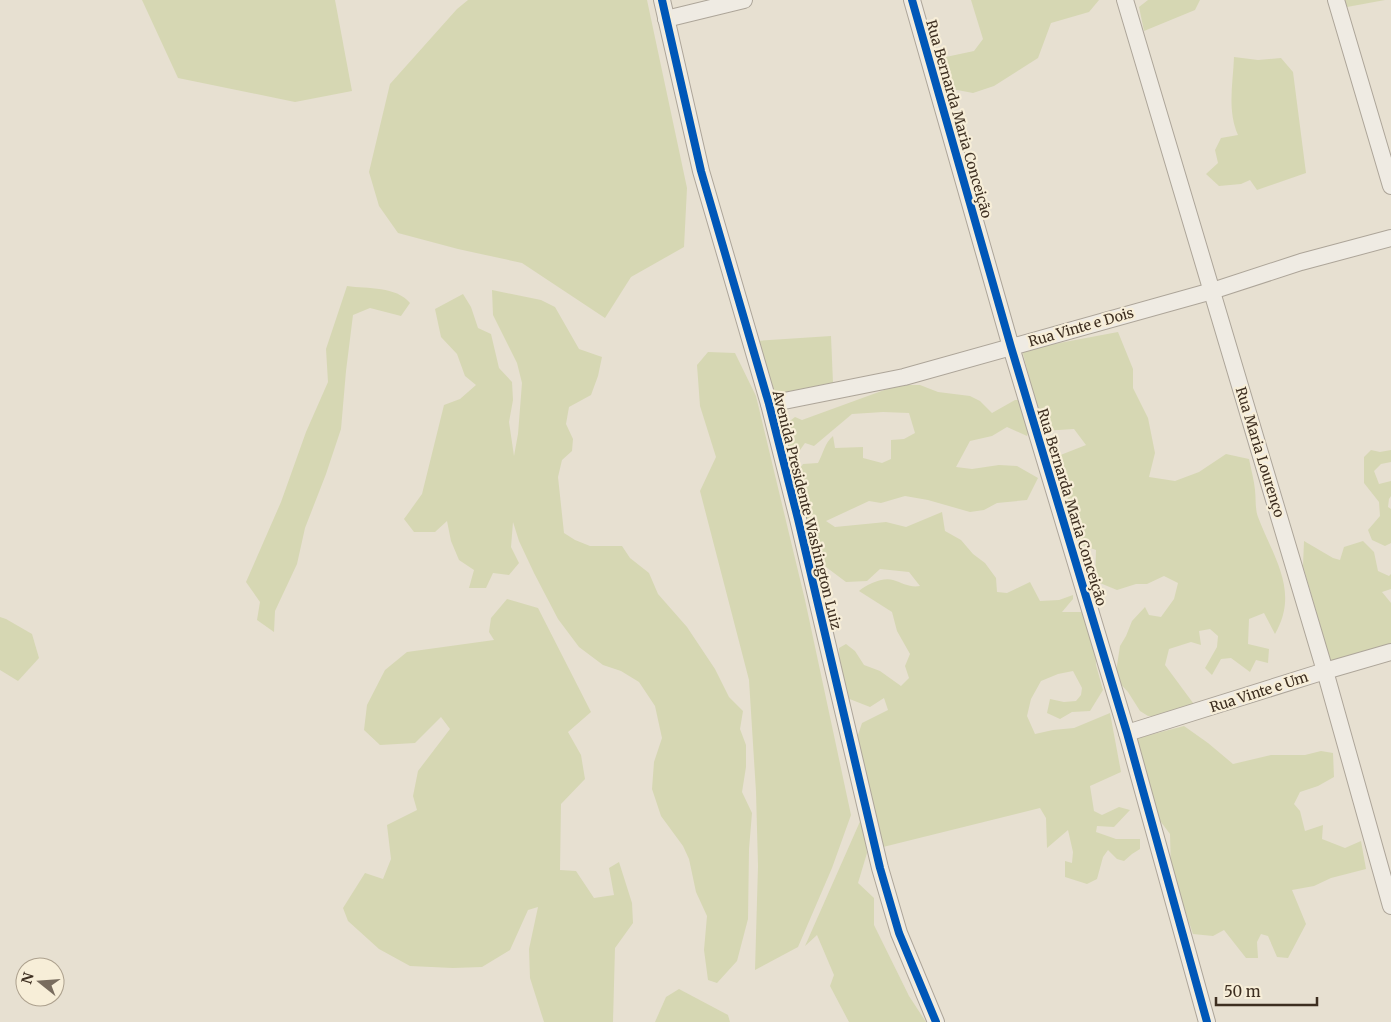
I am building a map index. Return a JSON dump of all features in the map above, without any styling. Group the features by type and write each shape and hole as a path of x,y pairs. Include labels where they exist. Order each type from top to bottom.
{"street":[{"name":"Avenida Presidente Washington Luiz","path":"662,0 706,190 769,404 798,519 880,868 899,933 936,1022"},
{"path":"666,19 744,0"},
{"name":"Rua Bernarda Maria Conceição","path":"912,0 1011,347 1127,733 1207,1022"},
{"name":"Rua Maria Lourenço","path":"1125,0 1325,671 1391,906"},
{"path":"1336,0 1391,186"},
{"name":"Rua Vinte e Dois","path":"769,404 904,376 1212,291 1301,262 1391,238"},
{"name":"Rua Vinte e Um","path":"1127,733 1391,652"}],"green space":[{"path":"142,0 335,0 352,91 295,102 178,78"},
{"path":"468,0 647,0 687,188 684,247 631,277 605,318 522,263 398,233 379,206 369,172 390,84 457,9"},
{"path":"971,0 1099,0 1089,12 1051,23 1038,58 994,86 973,93 952,89 942,76 941,58 974,51 983,39"},
{"path":"1148,0 1200,0 1195,10 1144,31 1139,7"},
{"path":"1344,0 1385,0 1347,7"},
{"path":"1234,57 1258,60 1281,58 1293,72 1306,173 1257,190 1250,180 1241,184 1219,186 1206,174 1218,163 1215,150 1221,138 1238,135 1232,106"},
{"path":"347,286 389,291 410,303 401,316 370,308 353,315 341,429 305,528 297,564 275,611 274,632 257,620 260,602 246,582 281,502 306,432 328,382 326,349"},
{"path":"492,290 541,300 555,307 579,349 602,357 591,395 569,407 566,424 573,439 572,451 562,460 558,477 564,533 590,546 622,546 630,558 649,573 658,594 687,627 715,669 729,697 743,711 740,729 746,745 746,767 742,792 752,813 749,849 748,919 737,961 717,983 708,980 704,950 707,916 696,892 689,859 683,846 661,816 652,789 654,762 662,738 655,706 639,682 621,671 603,665 579,647 558,619 519,541 513,522 511,547 519,563 509,575 493,573 486,588 469,588 474,570 459,560 451,541 447,521 435,532 414,532 404,519 422,494 444,405 460,399 476,385 465,376 457,354 441,337 435,309 463,294 471,307 478,328 491,334 499,368 512,382 513,400 509,422 514,456 518,434 522,383 517,363 493,315"},
{"path":"1118,332 1133,369 1133,388 1148,418 1155,453 1149,477 1175,481 1199,472 1226,454 1249,459 1255,486 1257,514 1277,560 1285,589 1282,618 1275,634 1264,613 1249,619 1248,644 1269,649 1268,663 1256,660 1250,672 1231,658 1221,659 1212,675 1205,668 1217,647 1218,636 1210,629 1199,631 1201,645 1191,642 1169,649 1165,665 1196,707 1163,716 1148,716 1140,711 1128,692 1115,678 1120,646 1132,621 1145,607 1149,615 1161,617 1174,599 1178,583 1164,576 1147,584 1136,584 1117,590 1095,581 1096,550 1065,539 1069,485 1058,456 1086,445 1074,429 1043,431 1022,350"},
{"path":"831,336 833,383 771,402 756,341"},
{"path":"708,352 735,353 756,396 805,600 851,815 832,868 798,947 755,970 758,866 756,792 749,680 700,491 716,457 700,406 697,365"},
{"path":"898,385 920,385 938,392 970,396 980,401 992,413 1015,400 1023,400 1031,425 1027,436 1007,427 992,436 970,441 956,467 972,469 999,465 1017,466 1038,478 1027,500 997,503 984,510 970,512 928,500 905,496 881,503 869,501 826,521 835,527 886,522 906,527 942,512 945,531 961,540 973,554 985,563 996,578 997,592 1007,593 1030,582 1040,601 1059,600 1073,595 1073,599 1062,612 1085,612 1095,643 1096,665 1103,690 1090,711 1072,712 1060,719 1047,713 1050,699 1064,702 1076,701 1081,695 1082,688 1073,671 1058,674 1041,681 1031,699 1027,716 1035,734 1074,728 1110,713 1121,772 1090,786 1094,811 1102,815 1119,807 1130,810 1114,827 1097,826 1096,832 1116,839 1140,839 1140,849 1124,861 1117,859 1108,850 1103,857 1097,879 1087,884 1065,877 1065,861 1072,863 1073,852 1068,830 1047,848 1046,818 1040,808 879,848 857,738 862,723 888,710 884,698 870,707 847,698 840,679 839,648 846,644 855,651 864,665 880,671 901,686 909,678 905,666 910,654 897,631 892,612 859,591 866,586 885,579 910,586 920,586 909,572 880,569 867,581 846,582 826,567 807,539 795,483 796,474 803,464 818,463 826,445 833,436 835,448 863,447 863,458 882,463 891,459 891,440 904,439 915,433 909,413 852,414 814,446 805,443 793,460 783,456 780,432 795,417 802,420"},
{"path":"1371,450 1380,452 1391,450 1391,462 1381,464 1374,471 1379,484 1391,481 1391,496 1388,507 1391,509 1391,543 1385,546 1372,540 1368,530 1380,516 1379,502 1364,483 1364,457"},
{"path":"1304,541 1340,560 1344,547 1363,541 1374,552 1378,571 1389,576 1391,574 1391,589 1382,592 1391,603 1391,647 1332,666 1303,566"},
{"path":"507,599 538,608 591,712 568,732 581,755 585,779 561,804 560,870 576,871 594,898 614,895 609,868 619,862 632,903 633,923 615,948 613,1022 544,1022 530,978 529,949 538,907 528,910 510,950 482,967 453,968 410,966 379,949 348,921 343,908 365,873 383,879 391,859 387,825 417,810 413,796 418,771 450,729 441,717 415,743 380,745 364,730 367,705 385,670 407,652 494,640 489,632 491,618"},
{"path":"0,617 32,634 39,658 18,681 0,670"},
{"path":"1184,726 1233,764 1271,755 1305,755 1321,751 1333,753 1334,777 1318,786 1300,792 1294,804 1300,811 1305,831 1323,825 1322,839 1345,848 1361,841 1366,869 1331,878 1314,886 1292,890 1306,924 1288,958 1277,957 1268,936 1261,934 1257,942 1258,958 1246,958 1224,930 1213,936 1193,934 1171,870 1170,834 1161,822 1149,823 1134,739"},
{"path":"862,817 867,853 858,883 874,898 874,925 909,996 926,1022 849,1022 830,986 834,975 817,935 805,946"},
{"path":"679,989 728,1015 730,1022 655,1022 666,997"}],"cycle path":[{"path":"662,0 701,171 769,404 798,519 880,868 899,933 936,1022"},
{"path":"912,0 1011,347 1127,733 1207,1022"}]}
